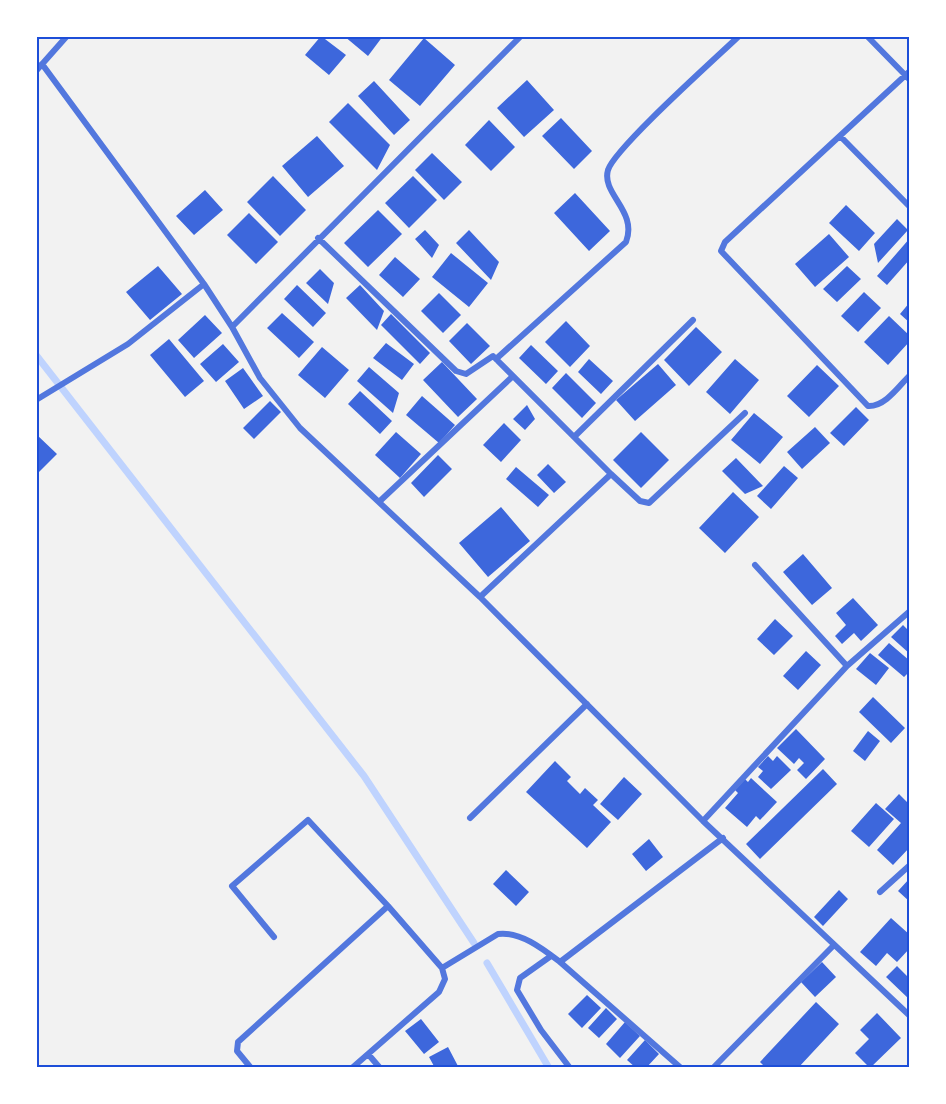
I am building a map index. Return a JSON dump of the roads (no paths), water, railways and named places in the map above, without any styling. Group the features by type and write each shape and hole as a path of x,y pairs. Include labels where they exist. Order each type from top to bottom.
{"street":[{"path":"36,71 68,36"},
{"path":"232,327 520,36"},
{"path":"496,359 626,242 630,232 629,222 608,180 608,170 624,148 739,36"},
{"path":"867,36 908,76 725,242 721,251 868,406 876,406 882,402 910,375"},
{"path":"42,64 204,284 232,327 260,378 300,428 480,597 703,820 910,1016"},
{"path":"840,136 910,207"},
{"path":"318,238 456,371 466,374 489,357 496,359 610,474 640,501 649,503 745,413"},
{"path":"36,400 128,344 204,284"},
{"path":"574,436 693,320"},
{"path":"380,501 513,376"},
{"path":"480,597 610,474"},
{"path":"755,565 847,666"},
{"path":"703,820 847,666 910,611"},
{"path":"470,818 587,704"},
{"path":"274,937 232,886 305,821 309,822 388,906 442,968 445,979 440,992 352,1068"},
{"path":"560,962 723,838"},
{"path":"880,892 910,865"},
{"path":"250,1068 237,1051 238,1042 388,906"},
{"path":"442,968 498,934 517,935 560,962 681,1068"},
{"path":"713,1068 834,945"},
{"path":"551,956 520,978 517,990 541,1030 570,1068"},
{"path":"368,1054 380,1068"}],"waterway":[{"path":"36,355 364,776 474,943"},
{"path":"487,963 549,1068"}]}
